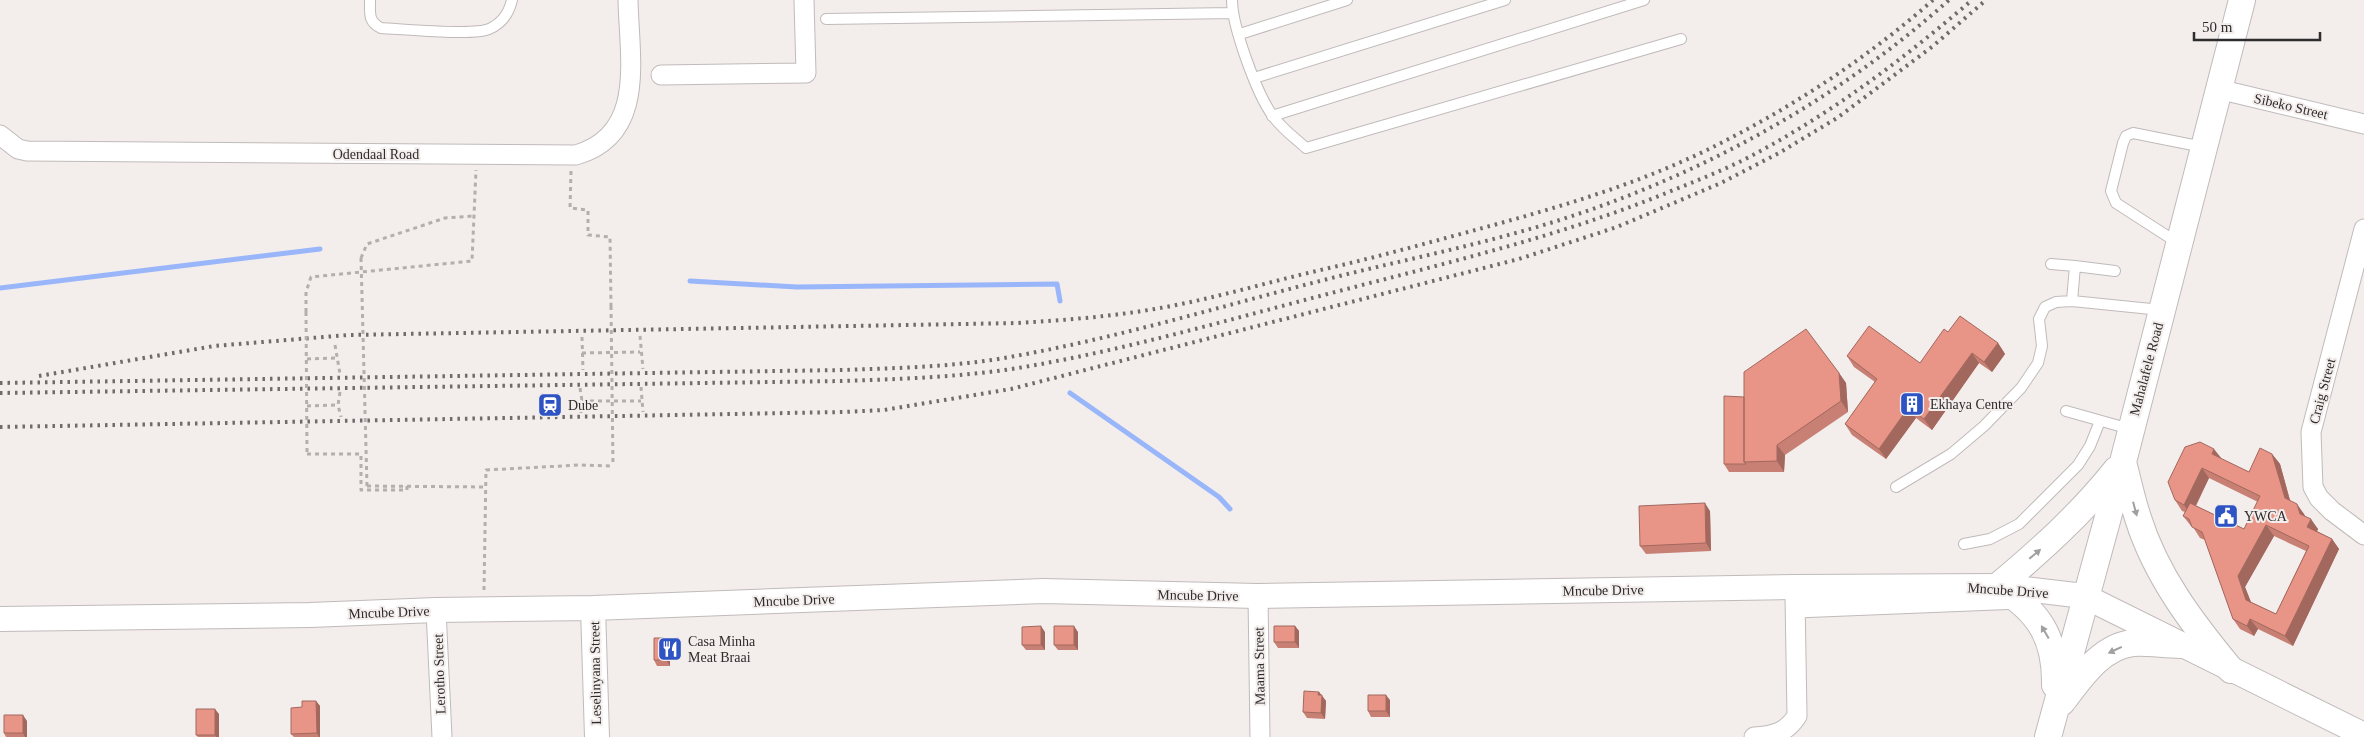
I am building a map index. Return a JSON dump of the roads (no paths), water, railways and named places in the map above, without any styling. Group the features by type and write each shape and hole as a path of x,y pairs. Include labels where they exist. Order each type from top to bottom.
{"main road":[{"name":"Mahalafele Road","path":"2051,725 2084,596 2123,462 2242,0"},
{"path":"2051,725 2055,666 2049,638 2034,614 2020,599 1998,586 2090,503 2123,462"},
{"path":"2123,462 2138,519 2162,574 2193,624 2231,670"},
{"path":"2051,725 2084,673 2104,655 2132,643 2180,645"}],"street":[{"name":"Odendaal Road","path":"0,135 18,149 28,151 572,156 584,153 606,141 619,126 624,115 630,93 628,0"},
{"path":"661,75 806,73 804,0"},
{"name":"Sibeko Street","path":"2218,89 2364,124"},
{"name":"Craig Street","path":"2364,229 2311,432 2313,487 2332,511 2364,535"},
{"name":"Mncube Drive","path":"0,619 310,616 436,610 594,608 1044,591 1258,596 1795,597 1998,586 2084,596 2364,735"},
{"name":"Maama Street","path":"1258,596 1260,737"},
{"path":"1754,737 1780,733 1790,726 1797,716 1795,597 2020,599"},
{"name":"Leselinyana Street","path":"594,608 597,737"},
{"name":"Lerotho Street","path":"436,610 442,737"}],"lane":[{"path":"370,0 370,18 374,25 381,28 481,32 502,21 509,12 512,0"},
{"path":"1232,0 1232,13 1254,78 1272,116 1306,148 1680,39"},
{"path":"1240,34 1347,0"},
{"path":"1254,78 1505,0"},
{"path":"1272,116 1644,0"},
{"path":"826,19 1232,13"},
{"path":"2179,243 2116,203 2111,191 2126,136 2133,133 2203,147"},
{"path":"2051,264 2115,270"},
{"path":"2072,301 2076,266"},
{"path":"1896,487 1951,454 1984,426 2021,388 2038,363 2042,346 2039,319 2045,307 2056,302 2072,301 2162,310"},
{"path":"2066,411 2130,429"},
{"path":"1964,544 1990,539 2019,524 2078,465 2090,446 2100,421"}],"waterway":[{"path":"0,288 320,249"},
{"path":"690,281 797,287 1057,284 1060,301"},
{"path":"1070,393 1219,497 1230,509"}],"railway":[{"path":"39,376 214,346 348,335 1018,323 1092,317 1166,307 1206,299 1468,232 1559,206 1649,175 1737,135 1796,101 1853,63 1933,0"},
{"path":"0,383 844,370 924,367 1004,358 1043,351 1121,333 1340,276 1488,241 1572,216 1630,195 1688,170 1744,142 1798,111 1851,77 1901,40 1949,0"},
{"path":"0,393 842,381 975,374 1056,361 1170,335 1455,261 1545,236 1633,206 1743,160 1792,133 1898,61 1972,0"},
{"path":"0,427 844,412 884,410 1011,389 1519,259 1617,227 1721,183 1779,153 1837,118 1933,46 1986,0"}],"place":[{"name":"Ekhaya Centre","path":"1912,404"},
{"name":"Dube","path":"550,405"},
{"name":"YWCA","path":"2226,516"},
{"name":"Casa Minha Meat Braai","path":"670,649"}]}
